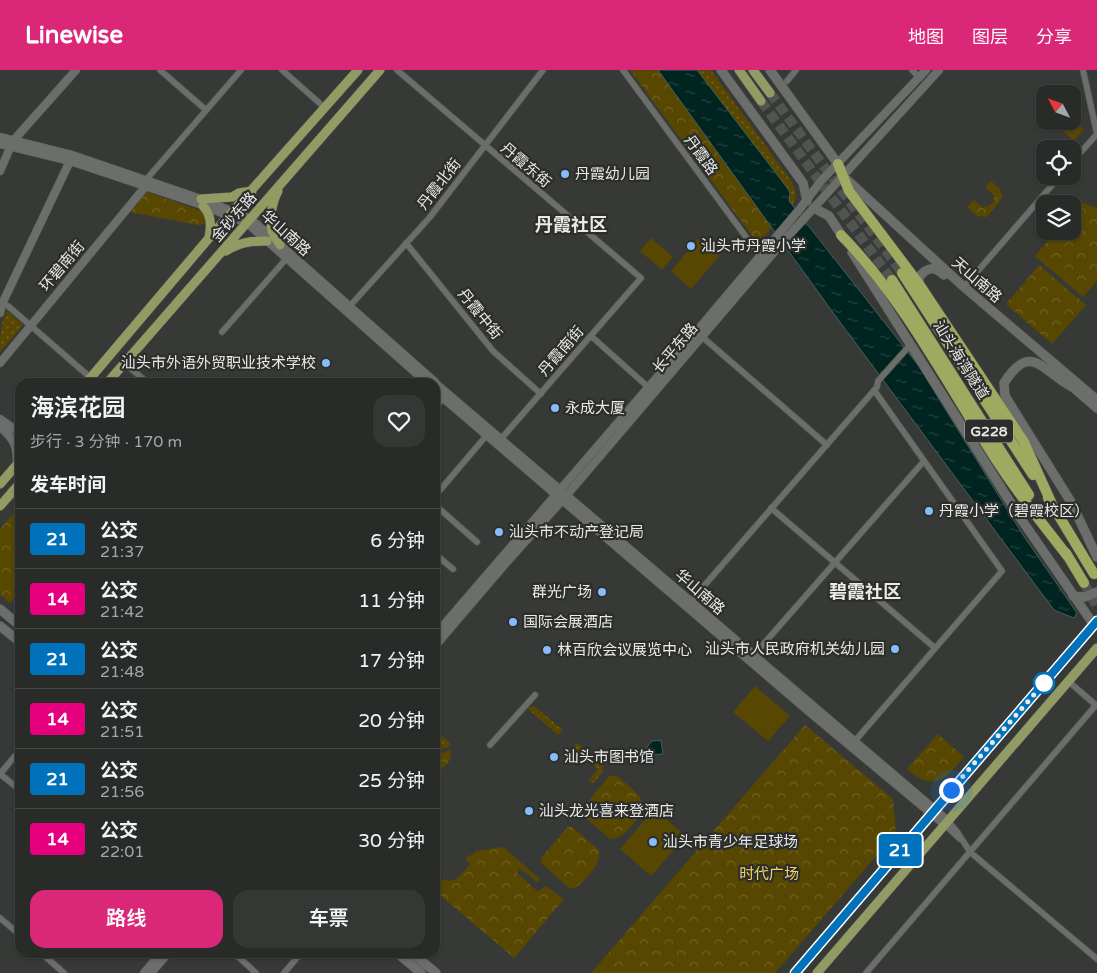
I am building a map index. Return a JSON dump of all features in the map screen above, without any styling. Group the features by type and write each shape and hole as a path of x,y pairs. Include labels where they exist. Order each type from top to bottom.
{"highway":[{"path":"838,164 849,190 919,284 1024,442 1051,502"},
{"path":"841,235 858,252 900,309 1002,468 1069,558"},
{"name":"汕头海湾隧道","path":"902,273 1051,502 1094,574"},
{"name":"汕头海湾隧道","path":"892,280 1084,583"}],"main road":[{"name":"金砂东路","path":"91,378 210,238 358,70"},
{"name":"金砂东路","path":"111,378 380,70"},
{"path":"721,70 803,183 810,205 829,216 1019,516 1073,596 1095,623 795,973"},
{"path":"739,70 761,101"},
{"path":"753,70 770,93"},
{"path":"770,70 838,164"},
{"name":"天山南路","path":"843,177 964,287 1097,400"},
{"path":"280,246 272,231 271,220 276,195 283,182"},
{"path":"210,238 211,220 209,212 202,202 232,197 239,193 252,191"},
{"path":"219,255 239,244 251,241 267,241"},
{"name":"天山南路","path":"919,284 919,277 928,269 932,268 940,271 1097,408"},
{"path":"1072,387 1059,380 1038,363 1032,361 1021,364 1004,383 1005,396 1070,502 1097,557"},
{"path":"0,484 15,466"},
{"path":"0,506 15,489"},
{"path":"1073,596 1086,597 1097,592"},
{"path":"0,609 15,622"},
{"path":"0,626 15,638"},
{"path":"817,973 1095,650"},
{"path":"403,958 421,973"},
{"path":"418,958 436,973"}],"street":[{"path":"0,171 12,144 76,70"},
{"path":"160,70 206,110"},
{"name":"环碧南街","path":"0,363 145,184 241,70"},
{"path":"282,70 325,108"},
{"name":"丹霞东街","path":"397,70 640,278"},
{"name":"丹霞北街","path":"349,307 430,217 543,70"},
{"name":"丹霞路","path":"623,70 760,256"},
{"path":"787,80 796,70"},
{"path":"912,70 920,78"},
{"name":"长平东路","path":"440,624 561,496 699,335 805,218 812,192 926,70"},
{"name":"长平东路","path":"440,640 506,563 648,387 699,335 760,256 799,210 810,205 843,177 939,70"},
{"path":"1081,152 1097,134 1083,70"},
{"name":"华山南路","path":"0,137 12,144 202,202 249,221 429,378"},
{"name":"华山南路","path":"0,144 12,144 72,155 145,184"},
{"path":"1,308 70,161"},
{"path":"964,287 1052,185"},
{"name":"华山南路","path":"249,221 286,259 421,378"},
{"name":"丹霞中街","path":"406,243 493,351 541,394"},
{"path":"222,332 286,259"},
{"name":"丹霞南街","path":"500,440 640,278"},
{"path":"1,308 8,306 87,378"},
{"path":"699,335 827,445"},
{"path":"591,336 648,387"},
{"path":"690,602 878,387 878,381 910,346"},
{"path":"124,363 142,378"},
{"name":"华山南路","path":"440,387 561,496 807,710 946,823"},
{"path":"854,742 1002,571 874,390"},
{"name":"华山南路","path":"440,395 486,436 690,602 933,812"},
{"path":"440,402 443,398"},
{"path":"0,419 15,430"},
{"path":"0,427 10,435 15,444"},
{"path":"440,490 486,436"},
{"path":"753,656 924,460"},
{"path":"771,508 935,648"},
{"path":"440,509 477,542"},
{"path":"440,558 453,569"},
{"path":"866,973 1096,705 1068,681"},
{"path":"490,745 534,695"},
{"path":"15,756 0,774 15,786"},
{"path":"946,823 958,832 970,852 1097,959"},
{"path":"0,918 15,931"},
{"path":"50,958 64,973"},
{"path":"144,973 157,958"},
{"path":"151,973 164,958"},
{"path":"240,958 256,973"},
{"path":"284,973 297,958"}],"green space":[{"path":"630,70 658,70 772,227 758,244"},
{"path":"697,70 711,70 789,178 796,192 792,206 789,201 788,189"},
{"path":"1081,127 1084,129 1073,140 1062,130 1081,130"},
{"path":"991,181 1000,189 1003,197 987,217 977,216 967,207 974,200 983,208 988,207 994,201 995,196 985,187"},
{"path":"147,192 203,212 206,224 198,225 130,212"},
{"path":"1081,202 1097,208 1097,281 1083,297 1035,256 1048,240 1081,240"},
{"path":"651,238 673,257 662,270 640,251"},
{"path":"698,239 719,256 691,289 671,271"},
{"path":"1039,265 1086,305 1052,344 1006,304"},
{"path":"7,311 23,325 0,352 0,336"},
{"path":"15,512 15,598 10,603 0,594 0,529"},
{"path":"755,686 790,716 768,741 733,712"},
{"path":"534,706 563,730 558,735 527,708"},
{"name":"时代广场","path":"805,725 893,799 896,833 775,973 591,973"},
{"path":"440,734 451,744 440,750"},
{"path":"938,734 964,757 945,777 932,782 917,776 907,769"},
{"path":"577,743 603,765 603,771 594,783 588,781 598,769 573,747"},
{"path":"451,750 450,760 440,771 440,754"},
{"path":"609,776 617,776 631,788 639,796 643,806 643,811 629,829 620,836 610,839 583,815 582,809"},
{"name":"汕头市青少年足球场","path":"654,809 686,836 651,876 620,849"},
{"path":"571,826 599,850 598,860 591,872 581,883 572,889 541,863 541,858 567,828"},
{"path":"503,847 540,879 537,882 520,869 517,873 536,890 539,891 546,886 564,899 514,958 440,895 440,884 443,879 452,880 461,874 470,864 466,860 467,856 472,855 476,851"}],"water":[{"path":"658,70 697,70 788,189 790,193 789,201 918,365 1023,535 1077,613 1074,618 1054,610 834,314"},
{"path":"661,740 663,754 648,755 647,747 652,741"}],"tunnel":[{"path":"770,93 902,273"},
{"path":"761,101 892,280"},
{"path":"1084,583 1097,607"}],"bus line":[{"name":"21","path":"795,973 1097,621"}],"place":[{"name":"丹霞幼儿园","path":"565,174"},
{"name":"汕头市丹霞小学","path":"691,246"},
{"name":"汕头市外语外贸职业技术学校","path":"326,363"},
{"name":"永成大厦","path":"555,408"},
{"name":"丹霞小学（碧霞校区）","path":"929,511"},
{"name":"汕头市不动产登记局","path":"499,532"},
{"name":"群光广场","path":"602,592"},
{"name":"国际会展酒店","path":"513,622"},
{"name":"汕头市人民政府机关幼儿园","path":"895,649"},
{"name":"林百欣会议展览中心","path":"547,650"},
{"name":"汕头市图书馆","path":"554,757"},
{"name":"汕头龙光喜来登酒店","path":"529,811"},
{"name":"汕头市青少年足球场","path":"653,842"}],"district":[{"name":"丹霞社区","path":"571,225"},
{"name":"碧霞社区","path":"865,592"}],"route":[{"path":"951,790 1044,683"}]}
